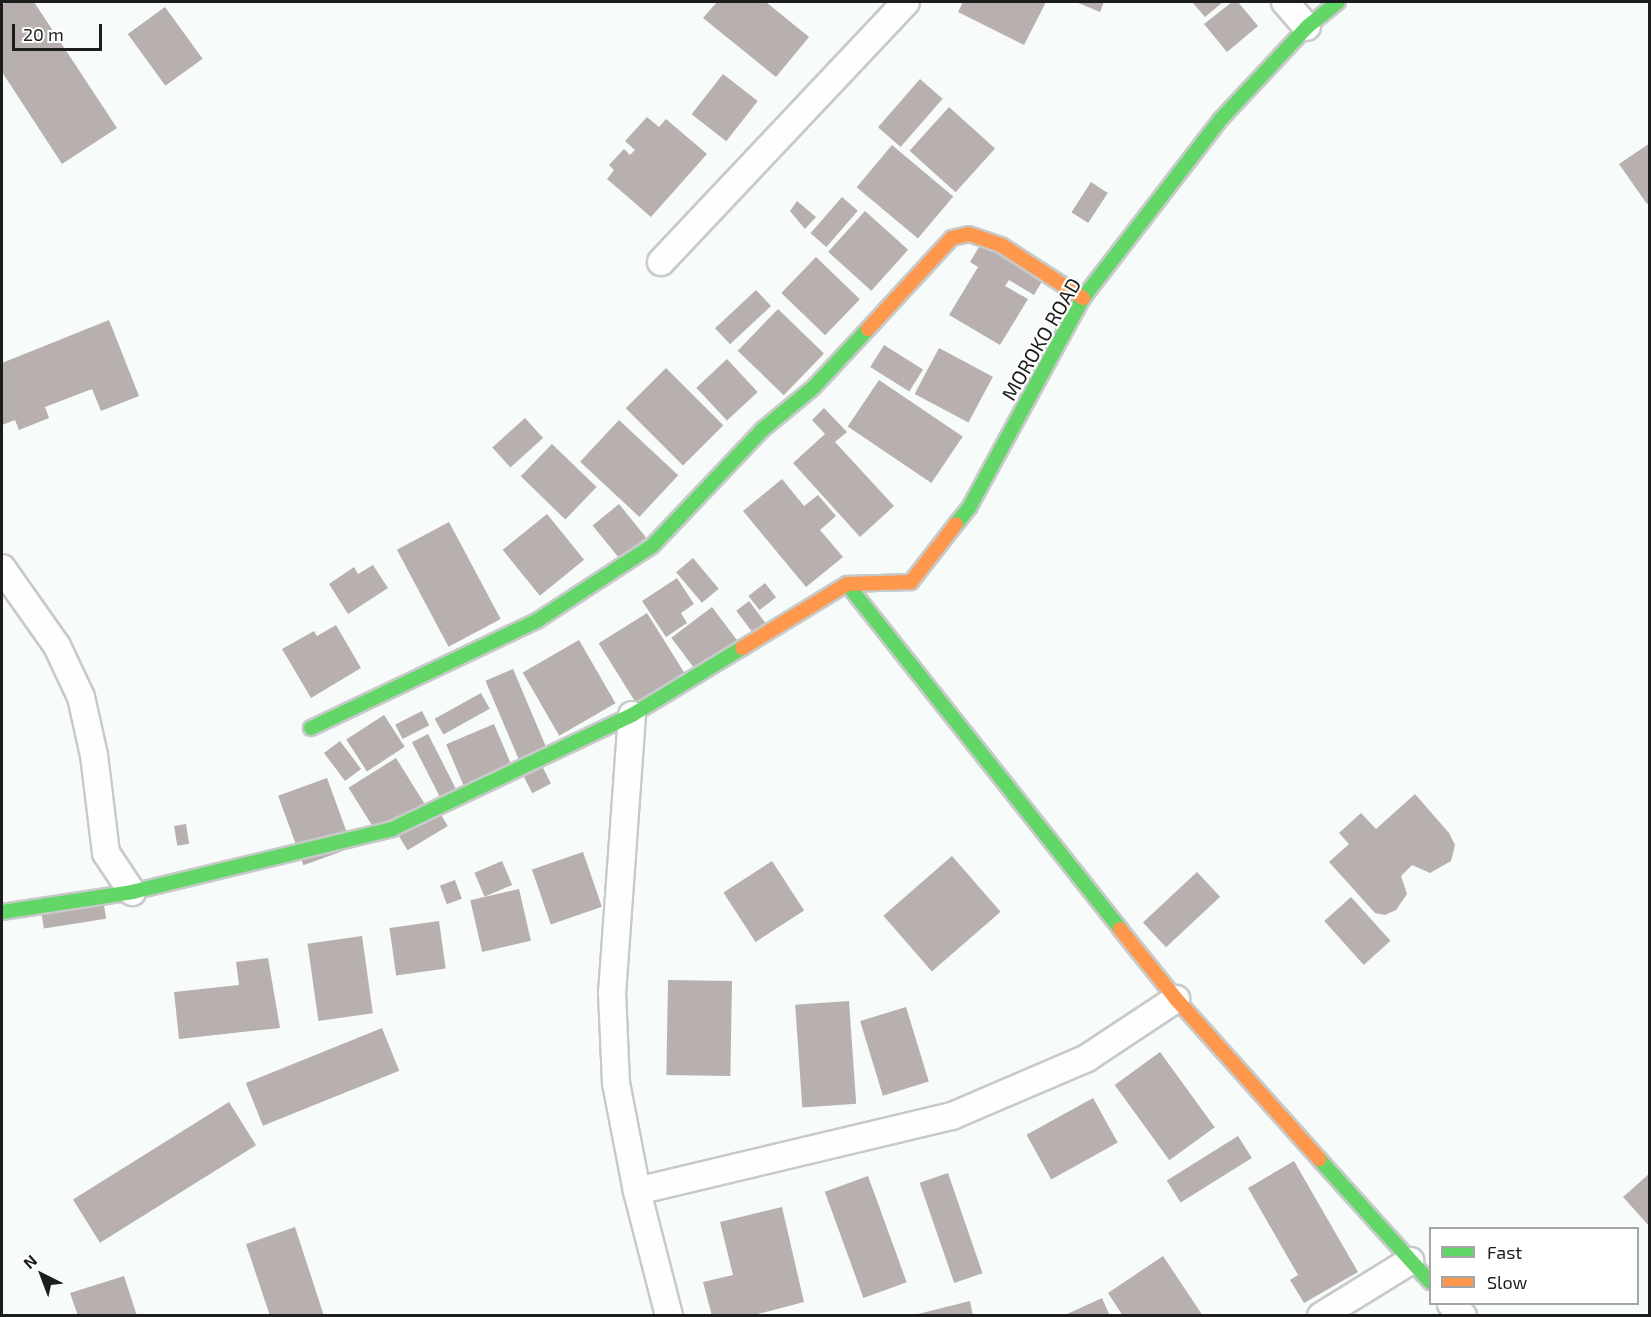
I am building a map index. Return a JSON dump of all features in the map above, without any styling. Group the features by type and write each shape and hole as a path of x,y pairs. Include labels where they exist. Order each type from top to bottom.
{"street":[{"path":"661,262 906,2"},
{"path":"1285,2 1307,27"},
{"name":"MOROKO ROAD","path":"847,584 911,582 969,508 1083,298 1221,119 1307,27 1338,2"},
{"path":"312,728 538,620 652,546 762,430 813,387 952,238 969,234 1001,245 1083,298"},
{"path":"2,568 57,646 81,698 94,755 106,853 132,892"},
{"path":"2,912 132,892 392,829 632,715 847,584 1176,999 1429,1280"},
{"path":"632,715 612,992 616,1083 637,1191 669,1316"},
{"path":"637,1191 952,1116 1087,1058 1176,999"},
{"path":"1321,1316 1410,1261"},
{"path":"1452,1305 1463,1316"}],"building":[{"path":"6,2 34,2 117,128 62,164 2,72 2,5"},
{"path":"717,2 766,2 809,37 776,77 703,18"},
{"path":"963,2 1046,2 1024,45 958,12"},
{"path":"1076,2 1104,2 1100,12"},
{"path":"1192,2 1223,2 1205,17"},
{"path":"1232,2 1238,2 1258,26 1227,52 1204,24"},
{"path":"165,7 203,59 165,86 128,34"},
{"path":"723,74 758,101 726,141 692,114"},
{"path":"920,79 943,99 901,147 878,127"},
{"path":"949,107 995,148 956,192 910,151"},
{"path":"647,117 659,127 666,119 707,154 651,217 607,179 614,170 609,165 624,149 630,155 635,150 625,141"},
{"path":"1650,143 1650,203 1647,204 1619,164"},
{"path":"892,145 953,196 918,239 857,187"},
{"path":"1091,182 1108,193 1088,223 1071,212"},
{"path":"842,197 858,211 826,247 811,233"},
{"path":"797,201 816,217 805,229 790,211"},
{"path":"865,211 908,250 871,291 828,252"},
{"path":"982,242 1044,278 1034,295 1009,280 1005,286 1028,299 1000,345 949,315 978,267 970,262"},
{"path":"816,257 860,299 825,335 781,293"},
{"path":"756,290 771,306 730,344 715,328"},
{"path":"778,309 824,353 784,395 738,351"},
{"path":"109,320 139,396 101,411 92,389 45,407 49,418 19,430 15,420 2,425 2,363"},
{"path":"884,345 923,369 909,391 870,367"},
{"path":"939,348 993,377 968,423 915,394"},
{"path":"727,359 758,392 727,421 696,388"},
{"path":"666,368 723,425 683,466 626,408"},
{"path":"879,380 963,436 931,483 848,426"},
{"path":"824,408 847,432 835,442 894,506 860,537 793,463 825,434 812,420"},
{"path":"525,418 543,438 510,468 492,447"},
{"path":"619,420 678,475 639,517 580,462"},
{"path":"552,444 597,487 565,519 521,476"},
{"path":"782,479 804,506 818,495 836,516 820,530 843,557 806,587 743,511"},
{"path":"619,504 646,537 620,559 593,525"},
{"path":"547,514 584,560 540,596 503,550"},
{"path":"449,522 501,619 449,647 397,550"},
{"path":"693,558 719,589 702,603 676,572"},
{"path":"373,565 388,588 348,614 329,584 354,567 358,574"},
{"path":"677,578 694,604 681,613 687,623 666,637 642,601"},
{"path":"765,583 776,597 760,610 748,596"},
{"path":"749,601 771,630 758,639 736,611"},
{"path":"712,607 740,644 699,674 671,638"},
{"path":"647,613 692,685 644,715 599,643"},
{"path":"336,625 361,668 311,698 282,649 314,631 317,636"},
{"path":"579,640 616,703 559,736 523,672"},
{"path":"513,669 548,751 520,763 485,681"},
{"path":"481,693 490,709 443,734 435,719"},
{"path":"422,711 429,725 403,739 395,725"},
{"path":"384,715 405,747 367,771 346,740"},
{"path":"494,724 517,777 469,798 446,744"},
{"path":"428,734 461,798 445,806 412,742"},
{"path":"340,741 361,769 345,781 324,753"},
{"path":"396,758 428,810 381,839 349,788"},
{"path":"541,764 551,784 532,793 522,774"},
{"path":"327,778 352,848 303,865 278,796"},
{"path":"1415,794 1449,833 1455,845 1451,861 1430,873 1412,865 1401,876 1407,894 1396,910 1385,915 1375,913 1329,862 1349,844 1339,833 1361,813 1376,829"},
{"path":"437,808 448,826 408,850 397,832"},
{"path":"186,824 189,844 177,846 174,826"},
{"path":"583,852 602,907 551,924 532,870"},
{"path":"952,856 1001,912 932,972 883,916"},
{"path":"502,861 512,885 485,897 474,873"},
{"path":"772,861 804,910 755,942 723,893"},
{"path":"1197,872 1220,897 1166,947 1143,922"},
{"path":"455,880 462,899 447,904 440,885"},
{"path":"519,889 531,941 482,952 470,900"},
{"path":"1351,897 1390,941 1364,965 1324,921"},
{"path":"103,899 106,919 44,929 41,909"},
{"path":"439,921 446,969 396,975 389,928"},
{"path":"362,936 373,1013 318,1021 308,944"},
{"path":"268,958 280,1028 179,1039 174,992 239,985 236,962"},
{"path":"668,980 732,981 730,1076 666,1075"},
{"path":"849,1001 856,1104 802,1108 795,1005"},
{"path":"906,1007 929,1082 883,1096 860,1021"},
{"path":"382,1028 399,1071 263,1126 246,1083"},
{"path":"1160,1052 1215,1127 1169,1160 1115,1085"},
{"path":"1093,1098 1118,1143 1051,1179 1027,1135"},
{"path":"229,1102 256,1145 100,1243 73,1200"},
{"path":"1238,1136 1252,1158 1181,1203 1167,1181"},
{"path":"1294,1161 1358,1272 1304,1303 1290,1280 1298,1275 1248,1188"},
{"path":"948,1173 983,1273 954,1283 920,1183"},
{"path":"1650,1173 1650,1227 1623,1197"},
{"path":"868,1176 907,1282 863,1298 825,1192"},
{"path":"782,1207 804,1302 750,1316 712,1316 703,1282 733,1275 720,1222"},
{"path":"295,1227 324,1316 270,1316 246,1244"},
{"path":"1163,1256 1203,1316 1123,1316 1108,1293"},
{"path":"124,1276 137,1316 78,1316 70,1293"},
{"path":"1102,1298 1110,1316 1063,1316"},
{"path":"970,1301 973,1316 914,1316 914,1315"}],"traffic: fast":[{"path":"956,524 969,508 1083,298 1221,119 1307,27 1338,2"},
{"path":"311,728 538,620 652,546 762,430 813,388 868,329"},
{"path":"847,584 1120,929"},
{"path":"2,912 132,892 392,829 632,715 742,648"},
{"path":"1319,1159 1429,1281"}],"traffic: slow":[{"path":"868,329 952,238 969,234 1001,245 1083,298"},
{"path":"742,648 847,584 911,582 956,524"},
{"path":"1120,929 1176,999 1319,1159"}]}
